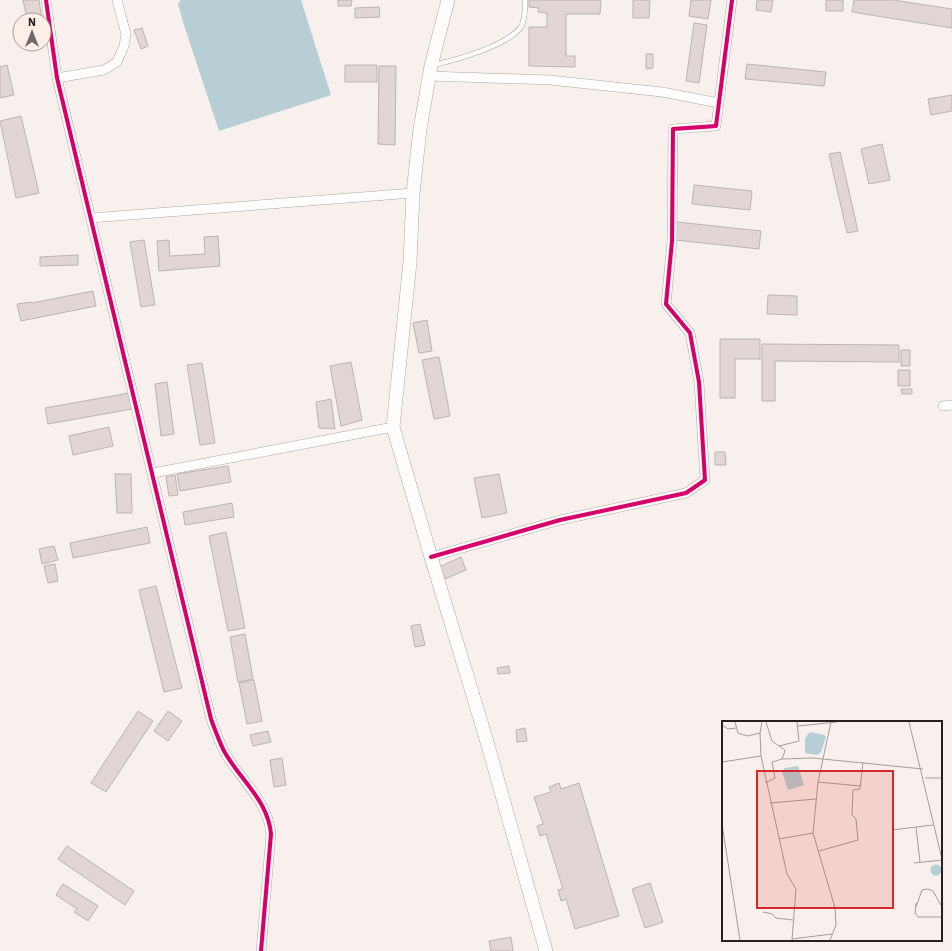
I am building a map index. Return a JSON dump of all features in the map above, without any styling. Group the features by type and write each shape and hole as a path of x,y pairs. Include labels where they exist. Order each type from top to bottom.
{"main road":[{"path":"448,0 430,71 420,129 413,193 410,262 393,427 485,735 546,951"}],"street":[{"path":"46,0 57,78 211,719 224,751 260,802 267,813 270,823 271,834 261,951"},
{"path":"57,78 104,70 117,62 124,46 126,34 117,0"},
{"path":"431,557 560,520 686,493 705,480 700,382 690,333 666,304 672,242 672,129 716,126 732,0"},
{"path":"430,71 550,80 662,92 719,102"},
{"path":"91,218 413,193"},
{"path":"153,473 393,427"}],"lane":[{"path":"430,71 509,38 521,27 526,7 525,0"}],"water":[{"path":"181,0 301,0 331,95 219,131 183,22 178,4"}],"building":[{"path":"23,0 39,0 41,12 25,12"},
{"path":"338,0 352,0 351,6 338,6"},
{"path":"529,0 601,0 600,14 566,14 566,56 575,56 575,67 529,66 529,27 547,27 547,13 538,12 539,8 529,7"},
{"path":"633,0 650,0 649,18 633,18"},
{"path":"691,0 711,0 708,19 689,16"},
{"path":"757,0 773,0 771,12 756,10"},
{"path":"826,0 843,0 843,11 826,11"},
{"path":"854,0 893,0 952,9 952,28 852,12"},
{"path":"379,7 380,17 355,18 355,8"},
{"path":"694,23 707,25 699,83 686,81"},
{"path":"142,28 148,46 141,49 134,30"},
{"path":"646,54 653,54 653,68 646,69"},
{"path":"747,64 826,72 824,86 745,79"},
{"path":"7,65 14,95 0,98 0,67"},
{"path":"345,65 377,65 377,82 345,82"},
{"path":"379,66 396,66 395,145 378,144"},
{"path":"952,95 952,111 931,115 928,99"},
{"path":"21,116 39,193 16,198 0,121"},
{"path":"882,144 890,180 869,184 861,149"},
{"path":"840,152 858,231 847,233 829,154"},
{"path":"694,185 752,191 750,210 692,204"},
{"path":"677,222 761,231 759,249 675,240"},
{"path":"218,236 220,266 159,271 157,241 169,240 170,256 205,254 204,237"},
{"path":"144,240 155,305 141,307 130,242"},
{"path":"78,255 78,265 40,266 40,257"},
{"path":"93,291 96,306 21,321 17,304 32,303"},
{"path":"768,295 797,296 797,315 767,314"},
{"path":"427,320 432,351 419,353 413,323"},
{"path":"720,339 760,339 760,359 735,359 735,398 720,398"},
{"path":"762,344 899,345 899,362 775,361 775,401 762,401"},
{"path":"901,350 910,350 910,366 901,366"},
{"path":"439,357 450,416 434,419 422,360"},
{"path":"351,362 362,420 341,426 330,366"},
{"path":"202,363 215,443 200,445 187,365"},
{"path":"898,370 910,370 910,386 898,386"},
{"path":"167,382 174,434 161,436 155,384"},
{"path":"901,389 912,389 912,394 902,394"},
{"path":"129,393 132,409 48,424 45,408"},
{"path":"331,399 335,429 319,428 316,402"},
{"path":"109,427 113,446 73,455 69,436"},
{"path":"715,452 725,452 726,465 715,465"},
{"path":"228,466 231,482 180,491 177,474"},
{"path":"115,474 131,474 132,513 117,513"},
{"path":"499,474 507,513 482,518 474,478"},
{"path":"175,475 178,495 169,496 166,477"},
{"path":"232,503 234,517 185,525 183,512"},
{"path":"147,527 150,543 73,558 70,543"},
{"path":"226,532 245,628 228,631 209,536"},
{"path":"54,546 58,560 42,564 39,549"},
{"path":"461,557 466,570 445,579 439,567"},
{"path":"55,564 58,581 48,583 44,566"},
{"path":"156,586 182,688 164,692 139,590"},
{"path":"420,624 425,645 415,647 411,626"},
{"path":"245,634 253,679 238,682 230,637"},
{"path":"509,666 510,673 498,674 497,668"},
{"path":"254,680 262,721 247,724 239,683"},
{"path":"138,711 153,721 106,792 91,783"},
{"path":"168,711 182,721 168,741 154,731"},
{"path":"525,728 527,741 517,742 516,730"},
{"path":"268,731 271,742 253,746 250,735"},
{"path":"282,758 286,785 274,787 270,760"},
{"path":"559,783 561,789 579,783 619,916 575,929 566,899 561,901 558,890 563,889 546,834 540,836 537,826 543,824 534,797 551,792 549,787"},
{"path":"67,846 134,891 125,905 58,859"},
{"path":"650,883 663,922 645,928 632,889"},
{"path":"63,884 98,906 88,921 74,912 77,909 56,895"},
{"path":"511,937 513,951 491,951 489,941"}],"cycle path":[{"path":"46,0 57,78 211,719 224,751 259,800 269,822 271,834 261,951"},
{"path":"431,557 560,520 686,493 705,480 699,382 690,333 666,304 672,241 673,129 716,126 732,0"}]}
